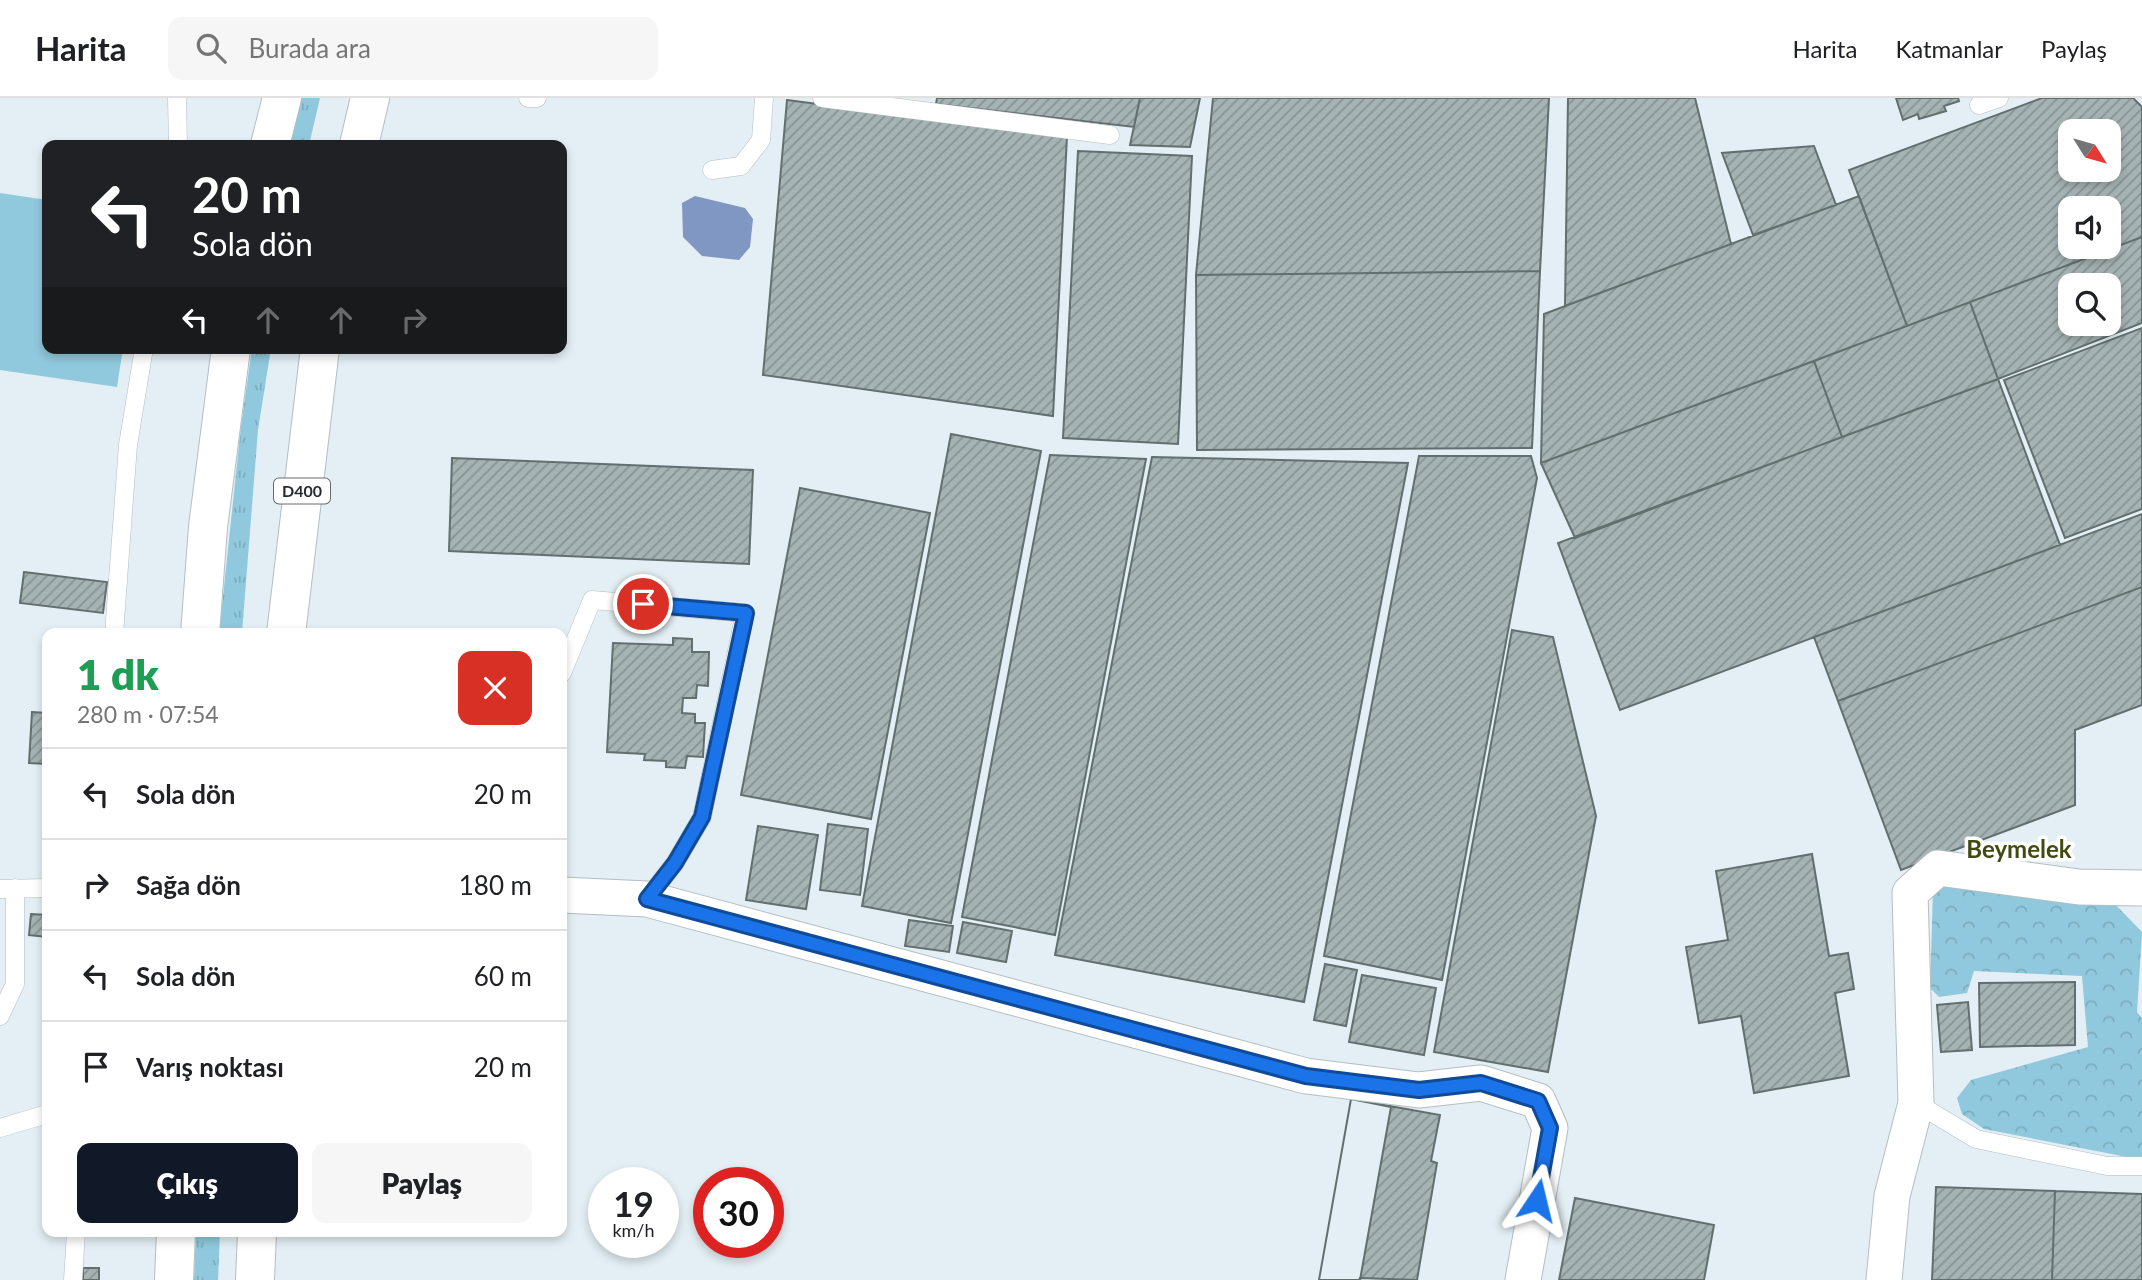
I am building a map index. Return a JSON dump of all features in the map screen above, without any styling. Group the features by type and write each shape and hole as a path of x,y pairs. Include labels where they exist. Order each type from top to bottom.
{"highway":[{"path":"271,140 282,98"},
{"path":"360,140 370,98"},
{"path":"200,628 208,527 230,354"},
{"name":"D400","path":"287,628 319,354"},
{"path":"174,1280 176,1237"},
{"path":"255,1280 257,1237"}],"street":[{"path":"1884,1280 1892,1196 1916,1103 1910,894 1938,868 2079,887 2142,888"},
{"path":"567,895 647,899 1306,1076 1419,1090 1481,1083 1538,1101 1550,1128 1523,1280"}],"lane":[{"path":"177,98 177,140"},
{"path":"528,98 537,98"},
{"path":"712,170 741,166 761,140 764,98"},
{"path":"822,98 1110,135"},
{"path":"1979,105 1999,98"},
{"path":"114,628 128,445 143,354"},
{"path":"567,661 592,600 746,613 702,817 675,863 647,899"},
{"path":"0,1016 15,984 7,888 42,888"},
{"path":"1916,1103 1976,1139 2108,1166 2142,1166"},
{"path":"0,1128 42,1115"},
{"path":"73,1280 76,1237"}],"green space":[{"path":"300,98 320,98 310,140 289,140"},
{"path":"0,193 42,199 42,354 122,354 117,387 0,370"},
{"path":"251,354 270,354 258,430 242,628 220,628"},
{"path":"1958,881 2112,901 2142,932 2137,1012 2142,1018 2142,1158 1984,1129 1962,1114 1957,1098 1971,1080 2088,1047 2082,976 1974,971 1967,993 1939,997 1930,988 1933,891"},
{"path":"196,1237 220,1237 218,1280 194,1280"}],"shaded area":[{"path":"695,196 745,208 753,219 750,247 739,260 702,256 683,237 682,203"}],"building":[{"path":"937,98 1140,98 1134,127 936,104"},
{"path":"1140,98 1200,98 1190,147 1130,145"},
{"path":"1213,98 1549,98 1540,271 1196,275"},
{"path":"1568,98 1695,98 1731,244 1565,306"},
{"path":"1896,98 1958,98 1959,101 1944,106 1946,111 1919,119 1918,114 1903,120"},
{"path":"2042,98 2133,98 2142,107 2142,237 2121,245 2121,196 2058,196 2058,259 2084,259 1907,326 1849,170"},
{"path":"787,100 1067,136 1053,416 763,375"},
{"path":"1814,146 1836,205 1753,235 1722,153"},
{"path":"1078,151 1192,156 1178,444 1063,438"},
{"path":"1859,196 1907,326 1541,463 1544,314"},
{"path":"2142,237 2142,323 2121,331 2121,273 2058,273 2058,336 2109,336 1998,379 1970,302 2084,259 2121,259 2121,245"},
{"path":"1540,271 1532,448 1197,450 1196,275"},
{"path":"1970,302 1998,379 1842,437 1814,361"},
{"path":"2142,328 2142,509 2065,538 2004,380"},
{"path":"1814,361 1842,437 1575,538 1541,463"},
{"path":"1998,379 2060,545 1620,710 1558,543"},
{"path":"951,434 1041,451 951,923 862,906"},
{"path":"1050,455 1146,459 1055,935 962,917"},
{"path":"1419,456 1531,456 1537,478 1442,980 1324,956"},
{"path":"1152,457 1408,463 1304,1002 1055,955"},
{"path":"452,458 753,470 749,564 449,551"},
{"path":"800,488 930,513 871,819 741,795"},
{"path":"2142,514 2142,587 1838,701 1814,637"},
{"path":"24,572 107,582 103,613 20,603"},
{"path":"2142,587 2142,705 2075,730 2075,805 1901,870 1838,701"},
{"path":"1512,630 1553,637 1596,816 1548,1072 1434,1052"},
{"path":"673,638 692,639 692,652 709,652 708,686 697,685 696,698 683,698 682,713 695,714 695,723 705,723 703,757 687,756 685,768 666,767 666,761 644,760 645,754 607,752 613,643 673,645"},
{"path":"32,712 42,713 42,764 29,763"},
{"path":"828,824 868,829 860,895 820,890"},
{"path":"758,826 818,835 806,909 746,900"},
{"path":"1812,854 1829,956 1848,953 1854,989 1835,993 1849,1076 1754,1093 1741,1016 1699,1023 1686,947 1728,940 1716,871"},
{"path":"31,914 42,915 42,936 29,935"},
{"path":"909,920 953,926 949,952 905,946"},
{"path":"963,922 1012,931 1006,962 957,953"},
{"path":"1325,964 1357,970 1346,1026 1314,1020"},
{"path":"1362,975 1436,988 1424,1055 1349,1042"},
{"path":"2075,982 2075,1045 1980,1047 1979,983"},
{"path":"1968,1002 1972,1050 1941,1052 1937,1005"},
{"path":"1351,1099 1391,1107 1360,1280 1319,1280"},
{"path":"1351,1099 1440,1115 1431,1161 1437,1163 1417,1280 1319,1280"},
{"path":"1936,1187 2055,1191 2052,1280 1932,1280"},
{"path":"2055,1191 2142,1194 2142,1280 2052,1280"},
{"path":"1575,1198 1714,1225 1704,1280 1559,1280"},
{"path":"83,1268 99,1268 99,1280 83,1280"}],"district":[{"name":"Beymelek","path":"2019,850"}],"route":[{"path":"643,604 746,613 702,817 675,863 647,899 1306,1076 1419,1090 1481,1083 1538,1101 1550,1128 1537,1200"}]}
